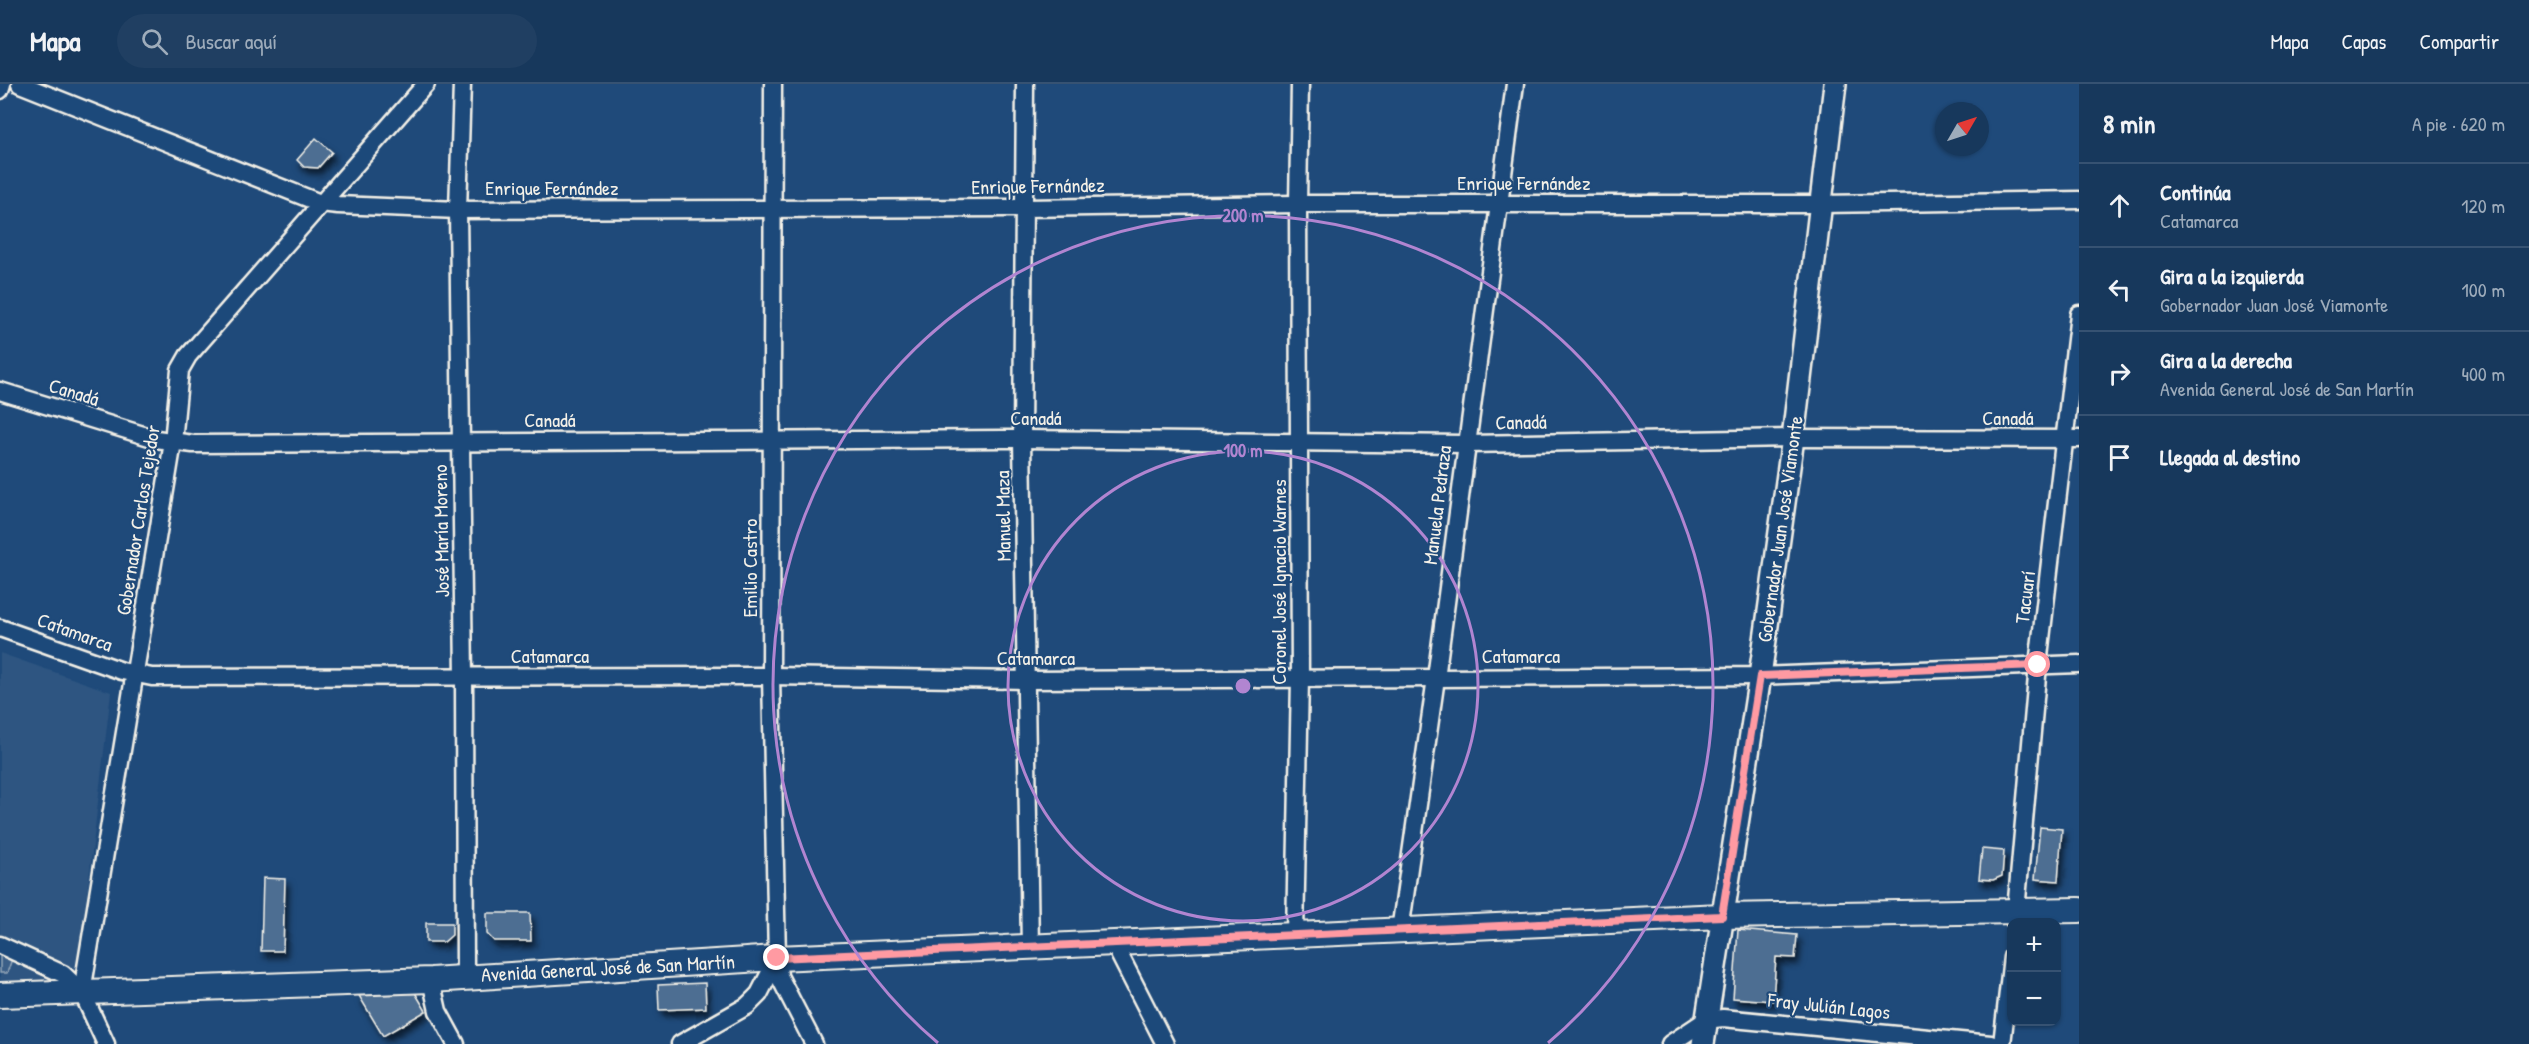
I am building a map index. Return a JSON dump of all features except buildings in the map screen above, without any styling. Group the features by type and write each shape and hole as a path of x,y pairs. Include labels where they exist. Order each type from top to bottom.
{"main road":[{"name":"Avenida General José de San Martín","path":"0,995 431,980 777,958 1722,916 2016,917 2079,910"}],"street":[{"path":"0,90 2,84"},
{"name":"Enrique Fernández","path":"20,84 320,202 338,205 459,210 1025,208 1298,204 1821,204 2079,200"},
{"name":"Gobernador Carlos Tejedor","path":"82,992 173,442 180,370 183,362 320,202 426,84"},
{"name":"José María Moreno","path":"462,84 459,210 465,977"},
{"name":"Emilio Castro","path":"773,84 771,676 777,958 779,976 814,1044"},
{"name":"Manuel Maza","path":"1025,84 1022,439 1030,948"},
{"name":"Coronel José Ignacio Warnes","path":"1295,936 1300,678 1301,443 1298,204 1300,84"},
{"name":"Manuela Pedraza","path":"1400,931 1515,84"},
{"name":"Gobernador Juan José Viamonte","path":"1703,1044 1760,676 1793,438 1835,84"},
{"name":"Tacuarí","path":"2016,917 2038,665 2072,439 2079,314"},
{"name":"Canadá","path":"0,391 173,442 1022,439 1466,444 1793,438 2072,439"},
{"name":"Catamarca","path":"0,628 135,675 771,676 1026,680 1436,678 1760,676 2079,664"},
{"path":"1114,944 1165,1044"},
{"path":"0,945 63,974 82,992 106,1044"},
{"path":"680,1044 747,1006 759,994 777,958"},
{"path":"2002,1044 2010,972"},
{"path":"431,980 438,1011 456,1044"},
{"name":"Fray Julián Lagos","path":"1670,1044 1706,1020 1723,1018 1991,1044"}],"shaded area":[{"path":"0,653 111,692 77,980 0,984"},
{"path":"0,955 12,959 7,973 0,973"}],"route":[{"path":"777,958 1722,916 1760,676 2038,665"}]}
